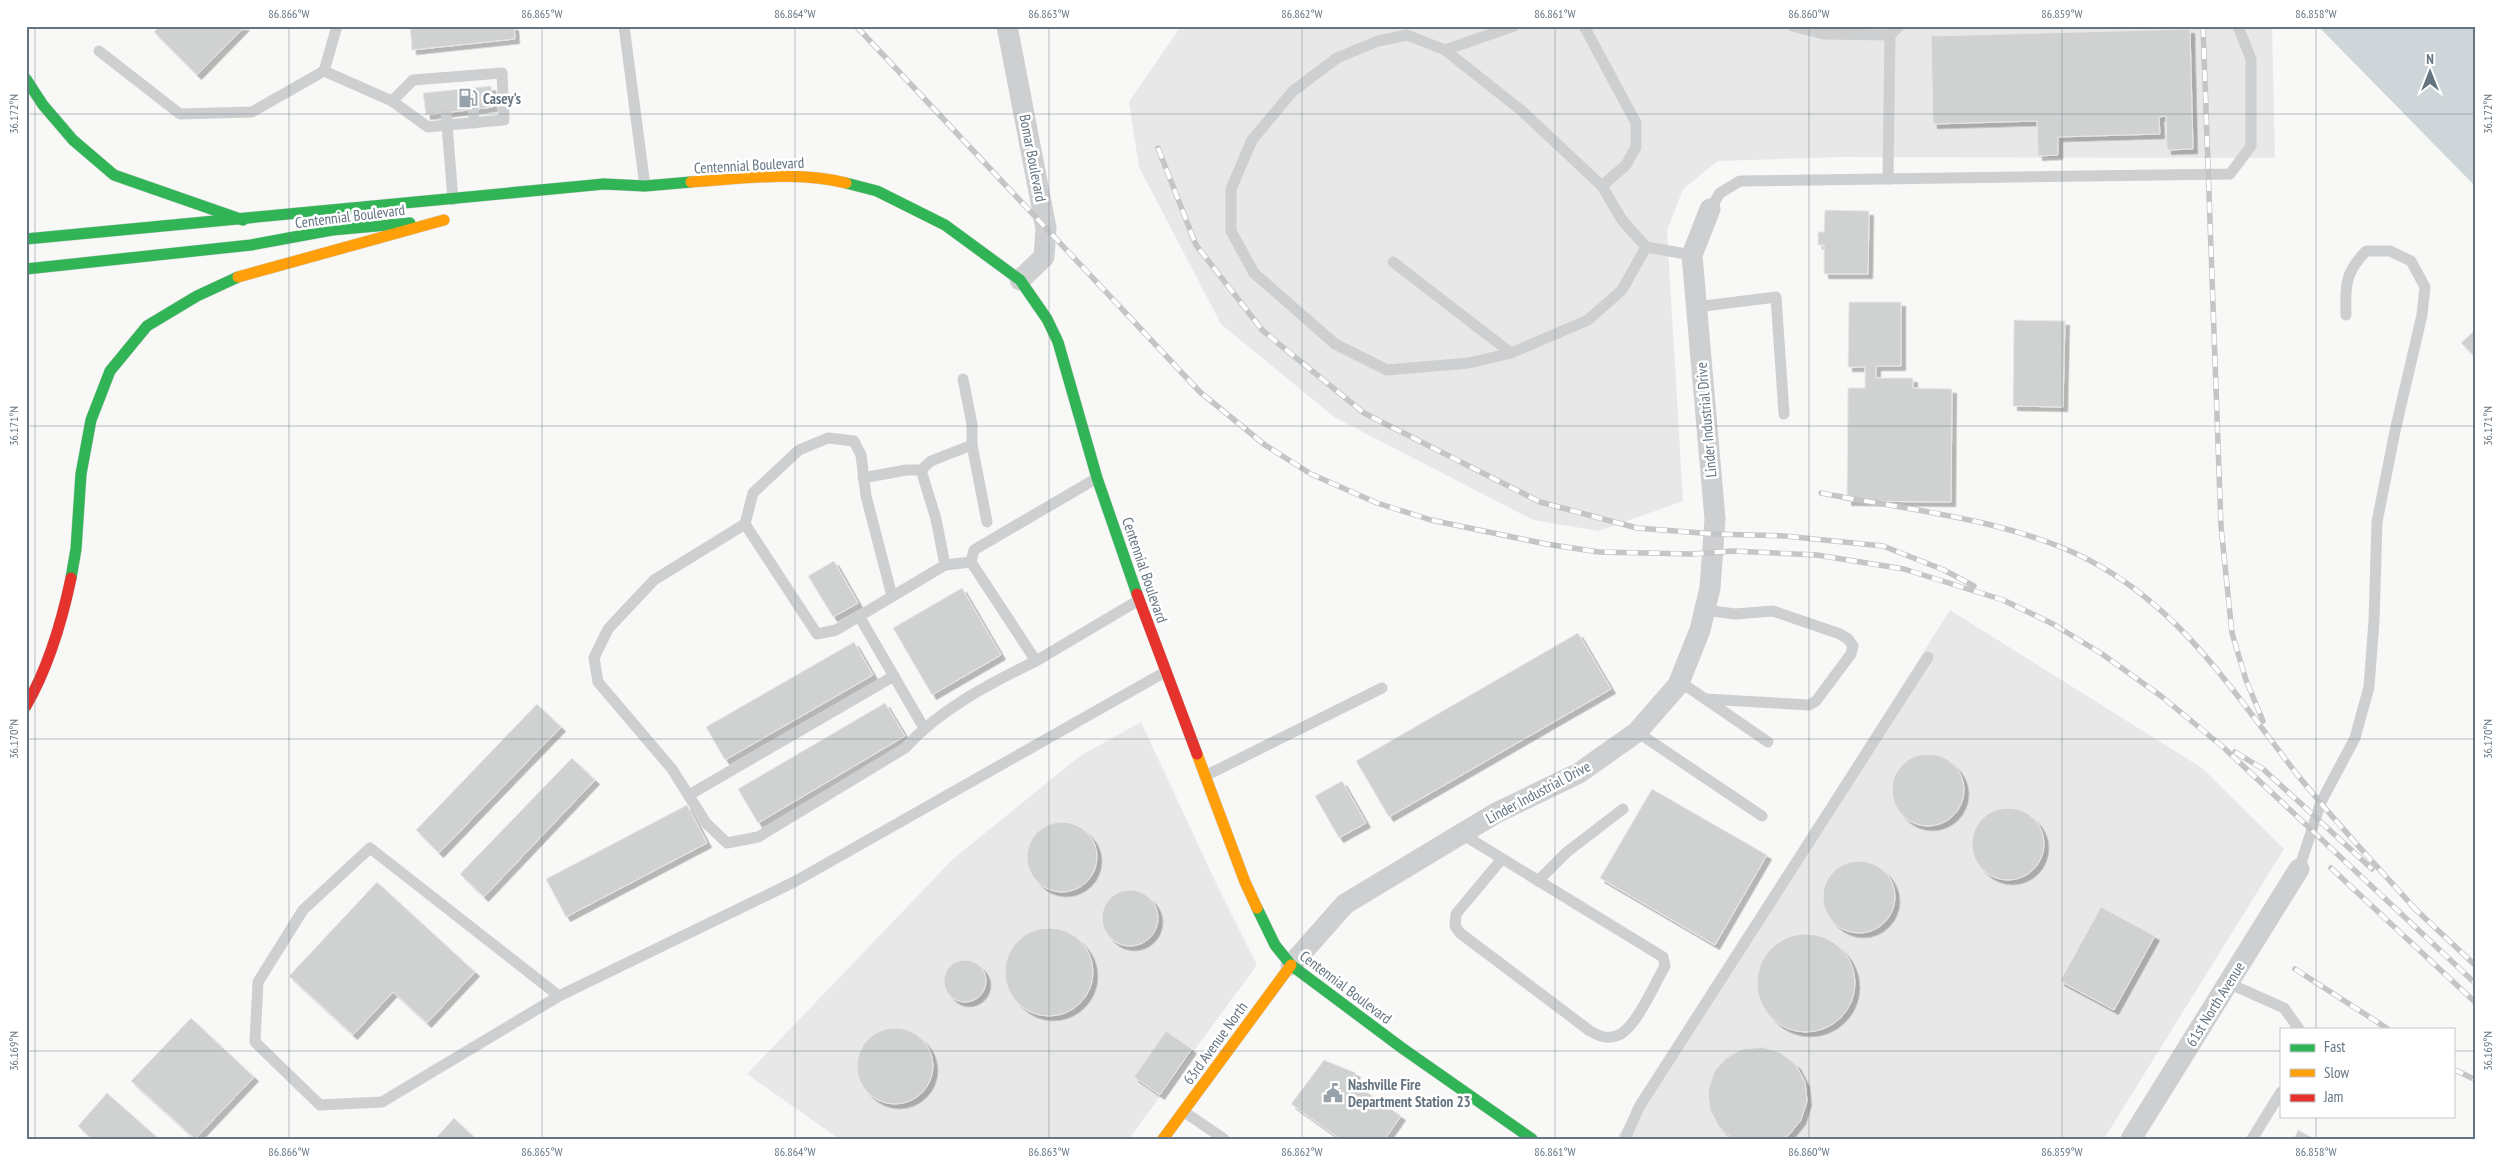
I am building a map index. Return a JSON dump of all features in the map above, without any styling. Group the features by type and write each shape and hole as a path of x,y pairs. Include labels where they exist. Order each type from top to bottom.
{"main road":[{"path":"26,79 43,106 73,140 114,175 195,205 243,220"},
{"name":"Centennial Boulevard","path":"26,269 251,246 332,230 604,184 645,186 777,176 827,178 877,191 944,226 1020,280 1047,319 1058,342 1097,478 1139,600 1245,882 1275,944 1291,965 1402,1048 1532,1139"},
{"name":"Centennial Boulevard","path":"607,197 645,186"},
{"name":"Centennial Boulevard","path":"26,239 243,220 452,211"},
{"path":"26,706 35,690 65,608 76,549 81,474 91,420 110,371 147,326 197,296 243,274 308,259 452,211"},
{"name":"63rd Avenue North","path":"1163,1139 1291,965"}],"street":[{"name":"Bomar Boulevard","path":"1007,26 1046,228 1044,257 1020,280"},
{"name":"Linder Industrial Drive","path":"1291,965 1345,904 1496,813 1580,773 1636,732 1679,681 1700,630 1710,588 1714,519 1692,254 1710,209"},
{"name":"61st North Avenue","path":"2131,1139 2299,869"}],"lane":[{"path":"99,51 180,114 252,112 324,71 337,26"},
{"path":"624,26 645,186"},
{"path":"1445,50 1514,26"},
{"path":"1584,26 1636,123 1636,147 1626,165 1602,186"},
{"path":"1792,26 1824,34 1890,35"},
{"path":"1888,179 1890,35 1898,26"},
{"path":"1710,209 1720,193 1740,181 2230,174 2251,146 2252,59 2238,26"},
{"path":"1646,247 1622,290 1588,320 1511,353 1469,363 1387,370 1335,344 1254,273 1231,231 1231,189 1252,140 1293,91 1337,58 1378,41 1408,35 1445,50 1522,111 1602,186 1622,220 1646,247 1692,254"},
{"path":"324,71 392,101 428,127 504,120 502,73 413,80 392,101"},
{"path":"470,76 472,88"},
{"path":"442,78 444,90"},
{"path":"473,109 474,123"},
{"path":"446,112 452,211"},
{"path":"2299,869 2321,802 2355,738 2369,687 2374,621 2377,522 2395,431 2422,316 2425,287 2411,261 2390,251 2366,251 2353,266 2345,286 2346,315"},
{"path":"1393,262 1511,353"},
{"path":"1696,307 1776,297 1784,414"},
{"path":"963,379 972,424 972,445 987,522"},
{"path":"892,596 863,478 861,455 854,441 828,438 799,450 753,493 745,524 654,580 608,629 594,658 598,682 672,769 706,823 727,843 758,837 905,748 924,728 996,680 1036,661 1139,600"},
{"path":"863,478 906,470 922,470 931,461 972,445"},
{"path":"922,470 936,519 945,565"},
{"path":"1036,661 971,562 974,550 1097,478"},
{"path":"745,524 817,634 836,630 945,565 971,562"},
{"path":"1705,610 1735,614 1773,611 1840,634 1848,639 1853,646 1851,654 1816,701 1809,706 1705,699"},
{"path":"859,616 924,728"},
{"path":"1625,1139 1639,1107 1928,657"},
{"path":"559,996 370,848 303,910 258,982 255,1042 320,1106 382,1102 559,996 794,882 1166,672"},
{"path":"689,796 894,676"},
{"path":"1679,681 1768,742"},
{"path":"1205,776 1382,688"},
{"path":"1636,732 1762,816"},
{"path":"1538,881 1567,852 1623,809"},
{"path":"1462,834 1501,860 1661,954 1665,959 1665,966 1627,1030 1622,1034 1601,1037 1590,1031 1460,933 1455,926 1456,914 1501,860"},
{"path":"2228,983 2284,1008 2298,1028"},
{"path":"2252,1139 2280,1094"},
{"path":"1184,1111 1224,1139"}],"shaded area":[{"path":"1181,26 2272,26 2275,158 1840,157 1718,161 1683,189 1667,231 1683,501 1599,531 1533,520 1334,417 1221,324 1139,167 1129,102"},
{"path":"2476,26 2476,187 2319,27"},
{"path":"1950,610 2202,768 2284,849 2104,1139 1616,1139"},
{"path":"1141,722 1216,883 1257,965 1129,1139 839,1139 747,1074 953,859 1080,756"}],"building":[{"path":"160,26 245,26 197,75 154,32"},
{"path":"410,26 514,26 515,39 412,50"},
{"path":"2190,29 2193,149 2167,150 2166,116 2159,117 2160,134 2058,137 2058,155 2038,156 2037,121 1933,124 1931,36"},
{"path":"491,86 493,107 426,115 423,93"},
{"path":"1825,210 1869,211 1868,274 1824,274 1824,245 1818,245 1818,232 1824,232"},
{"path":"1849,302 1901,302 1901,366 1876,366 1876,378 1913,378 1913,388 1952,389 1951,502 1847,501 1848,388 1865,388 1865,367 1848,367"},
{"path":"2014,320 2065,321 2063,407 2013,406"},
{"path":"2476,329 2476,358 2461,343"},
{"path":"834,561 858,603 833,617 808,576"},
{"path":"962,588 1001,655 932,695 893,628"},
{"path":"1578,633 1611,689 1389,817 1356,761"},
{"path":"854,642 873,675 725,760 706,727"},
{"path":"885,703 905,736 758,823 738,789"},
{"path":"537,704 561,727 439,853 416,830"},
{"path":"1928,754 1948,760 1958,770 1964,790 1958,810 1948,820 1928,826 1908,820 1898,810 1892,790 1898,770 1908,760"},
{"path":"572,758 595,780 484,897 460,874"},
{"path":"1342,781 1366,823 1339,838 1315,796"},
{"path":"1652,789 1767,855 1715,945 1600,878"},
{"path":"687,805 707,843 566,917 546,879"},
{"path":"2008,808 2028,814 2038,824 2044,844 2038,864 2028,874 2008,880 1988,874 1978,864 1972,844 1978,824 1988,814"},
{"path":"1062,822 1075,825 1087,832 1094,844 1097,857 1094,870 1087,882 1075,889 1062,892 1049,889 1037,882 1030,870 1027,857 1030,844 1037,832 1049,825"},
{"path":"1859,861 1879,867 1889,877 1895,897 1889,917 1879,927 1859,933 1839,927 1829,917 1823,897 1829,877 1839,867"},
{"path":"377,882 475,972 427,1023 393,992 353,1035 289,976"},
{"path":"1125,890 1135,890 1150,898 1156,907 1158,918 1156,929 1150,938 1135,946 1125,946 1114,941 1107,934 1102,923 1102,913 1107,902 1114,895"},
{"path":"2101,907 2155,936 2114,1010 2060,981"},
{"path":"1049,928 1066,931 1074,935 1086,947 1090,955 1093,972 1090,989 1086,997 1074,1009 1066,1013 1049,1016 1032,1013 1024,1009 1012,997 1008,989 1005,972 1008,955 1012,947 1024,935 1032,931"},
{"path":"1806,934 1825,938 1841,948 1851,964 1855,983 1851,1002 1841,1018 1825,1028 1806,1032 1787,1028 1771,1018 1761,1002 1757,983 1761,964 1771,948 1787,938"},
{"path":"965,960 980,966 986,981 980,996 965,1002 950,996 944,981 950,966"},
{"path":"191,1018 254,1077 195,1139 131,1081"},
{"path":"895,1028 910,1031 922,1039 930,1051 933,1066 930,1081 922,1093 910,1101 895,1104 880,1101 868,1093 860,1081 857,1066 860,1051 868,1039 880,1031"},
{"path":"1166,1031 1192,1049 1160,1095 1134,1077"},
{"path":"1763,1047 1781,1053 1796,1065 1805,1082 1807,1101 1801,1120 1789,1135 1781,1139 1733,1139 1719,1127 1710,1110 1708,1091 1714,1072 1726,1058 1743,1049"},
{"name":"Nashville Fire Department Station 23","path":"1324,1060 1356,1073 1351,1081 1401,1116 1385,1139 1340,1139 1291,1104"},
{"path":"107,1093 159,1139 92,1139 78,1126"},
{"path":"454,1118 476,1139 435,1139"},
{"path":"2298,1130 2315,1139 2294,1139"}],"railway":[{"path":"856,26 1200,392 1265,445 1311,474 1377,503 1431,520 1546,544 1599,552 1692,554 1733,551 1817,555 1904,569 2003,600 2053,624 2102,654 2161,696 2223,747 2476,984"},
{"path":"2203,26 2221,527 2232,633 2246,680 2263,721"},
{"path":"1158,148 1196,245 1263,331 1364,413 1540,502 1637,528 1714,534 1785,536 1883,546 1944,570 1974,586"},
{"path":"1821,493 1957,517 2024,534 2056,545 2087,559 2121,579 2151,602 2204,654 2310,791 2417,911"},
{"path":"2235,752 2263,769 2372,869"},
{"path":"2331,868 2476,1003"},
{"path":"2412,906 2476,966"},
{"path":"2295,969 2386,1028"},
{"path":"2454,1069 2476,1080"}],"traffic: fast":[{"path":"26,79 43,105 73,140 114,175 243,220"},
{"path":"26,239 604,184 645,186 691,182"},
{"path":"846,183 877,191 945,225 1020,280 1047,319 1058,342 1097,478 1137,594"},
{"path":"26,269 251,245 332,230 410,223"},
{"path":"71,578 76,549 81,474 91,420 110,371 147,326 197,296 238,277"},
{"path":"1257,908 1275,945 1291,965 1402,1048 1532,1139"}],"traffic: slow":[{"path":"691,182 788,176 827,179 846,183"},
{"path":"238,277 444,220"},
{"path":"1197,754 1245,882 1257,908"},
{"path":"1163,1139 1291,965"}],"traffic: jam":[{"path":"26,706 41,676 53,644 71,578"},
{"path":"1137,594 1197,754"}],"place":[{"name":"Casey's","path":"468,98"},
{"name":"Nashville Fire Department Station 23","path":"1333,1093"}]}
